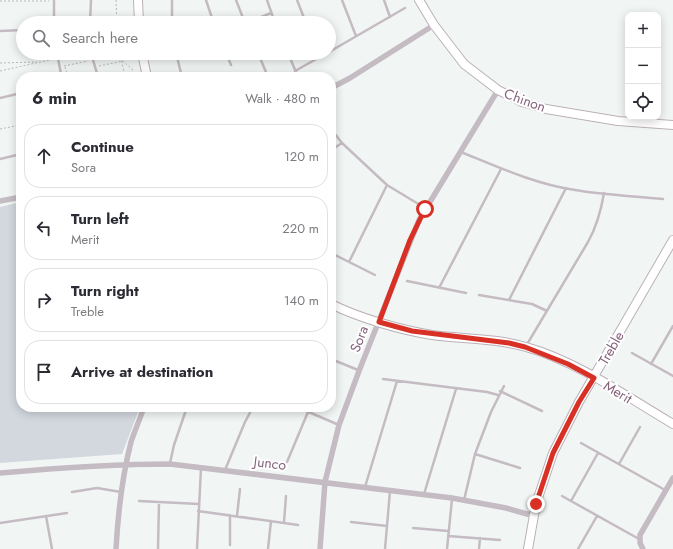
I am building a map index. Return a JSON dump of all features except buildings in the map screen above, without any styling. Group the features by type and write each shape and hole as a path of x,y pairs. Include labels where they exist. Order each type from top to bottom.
{"street":[{"path":"138,0 139,16"},
{"name":"Chinon","path":"419,0 434,25 464,64 498,90 522,102 546,109 618,121 673,125"},
{"path":"336,85 434,25"},
{"path":"143,60 146,72"},
{"name":"Sora","path":"320,549 325,482 339,425 359,371 410,240 425,209 498,90"},
{"path":"0,201 16,198"},
{"name":"Treble","path":"528,549 534,516 553,453 579,402 673,240"},
{"name":"Merit","path":"336,306 379,322 412,331 509,343 525,347 568,364 673,424"},
{"path":"116,549 118,516 126,464 132,440 142,412"},
{"name":"Junco","path":"0,473 60,467 170,464 452,498 506,508 534,516"},
{"path":"643,549 639,539 640,535 673,478"}],"lane":[{"path":"54,0 54,16"},
{"path":"90,16 91,0"},
{"path":"172,0 172,16"},
{"path":"206,0 211,16"},
{"path":"236,0 243,16"},
{"path":"266,0 272,16"},
{"path":"297,0 303,16"},
{"path":"342,0 356,36"},
{"path":"384,0 390,17"},
{"path":"336,47 405,8"},
{"path":"264,16 271,13"},
{"path":"0,31 16,30"},
{"path":"58,60 60,72"},
{"path":"93,60 96,72"},
{"path":"178,60 181,72"},
{"path":"229,60 231,65"},
{"path":"261,60 266,72"},
{"path":"291,60 296,71 315,60"},
{"path":"0,98 16,94"},
{"path":"336,135 342,143 387,185 425,209"},
{"path":"336,147 342,143"},
{"path":"460,151 501,169 545,184 604,193 664,199"},
{"path":"0,159 16,155"},
{"path":"438,288 501,169"},
{"path":"349,262 387,185"},
{"path":"509,300 566,188"},
{"path":"525,347 596,227 601,213 604,193"},
{"path":"336,256 375,274"},
{"path":"407,282 466,294"},
{"path":"479,295 532,304 547,311"},
{"path":"651,364 673,326"},
{"path":"632,353 673,376"},
{"path":"336,361 359,371"},
{"path":"383,379 498,395"},
{"path":"365,487 397,381"},
{"path":"464,500 474,454 498,395 504,386"},
{"path":"424,494 456,388"},
{"path":"500,391 542,411"},
{"path":"170,464 174,445 185,412"},
{"path":"225,470 244,422 250,412"},
{"path":"287,462 308,412 339,425"},
{"path":"619,464 640,427"},
{"path":"581,443 666,491"},
{"path":"571,501 599,453"},
{"path":"474,454 520,468"},
{"path":"197,549 201,467"},
{"path":"72,492 97,488 122,492"},
{"path":"236,516 240,489"},
{"path":"385,549 390,490"},
{"path":"284,522 286,496"},
{"path":"562,496 639,539"},
{"path":"447,549 452,498"},
{"path":"139,501 199,504"},
{"path":"158,549 159,502"},
{"path":"198,511 298,524"},
{"path":"0,523 66,513"},
{"path":"230,515 230,545"},
{"path":"46,516 52,549"},
{"path":"578,549 597,516"},
{"path":"268,549 271,521"},
{"path":"351,522 387,526"},
{"path":"413,528 448,531"},
{"path":"448,536 500,540"},
{"path":"479,549 480,538"}],"path":[{"path":"0,1 54,0"},
{"path":"116,0 117,16"},
{"path":"0,71 49,60"},
{"path":"60,67 93,60"},
{"path":"122,61 123,72"},
{"path":"95,67 124,61 134,71"},
{"path":"0,63 40,62"},
{"path":"65,66 67,72"},
{"path":"0,129 16,125"}],"shaded area":[{"path":"16,203 16,412 138,412 122,454 0,463 0,207"}],"route":[{"path":"425,209 410,240 379,322 434,335 509,343 525,347 541,352 568,364 594,378 579,402 553,453 536,504"}]}
